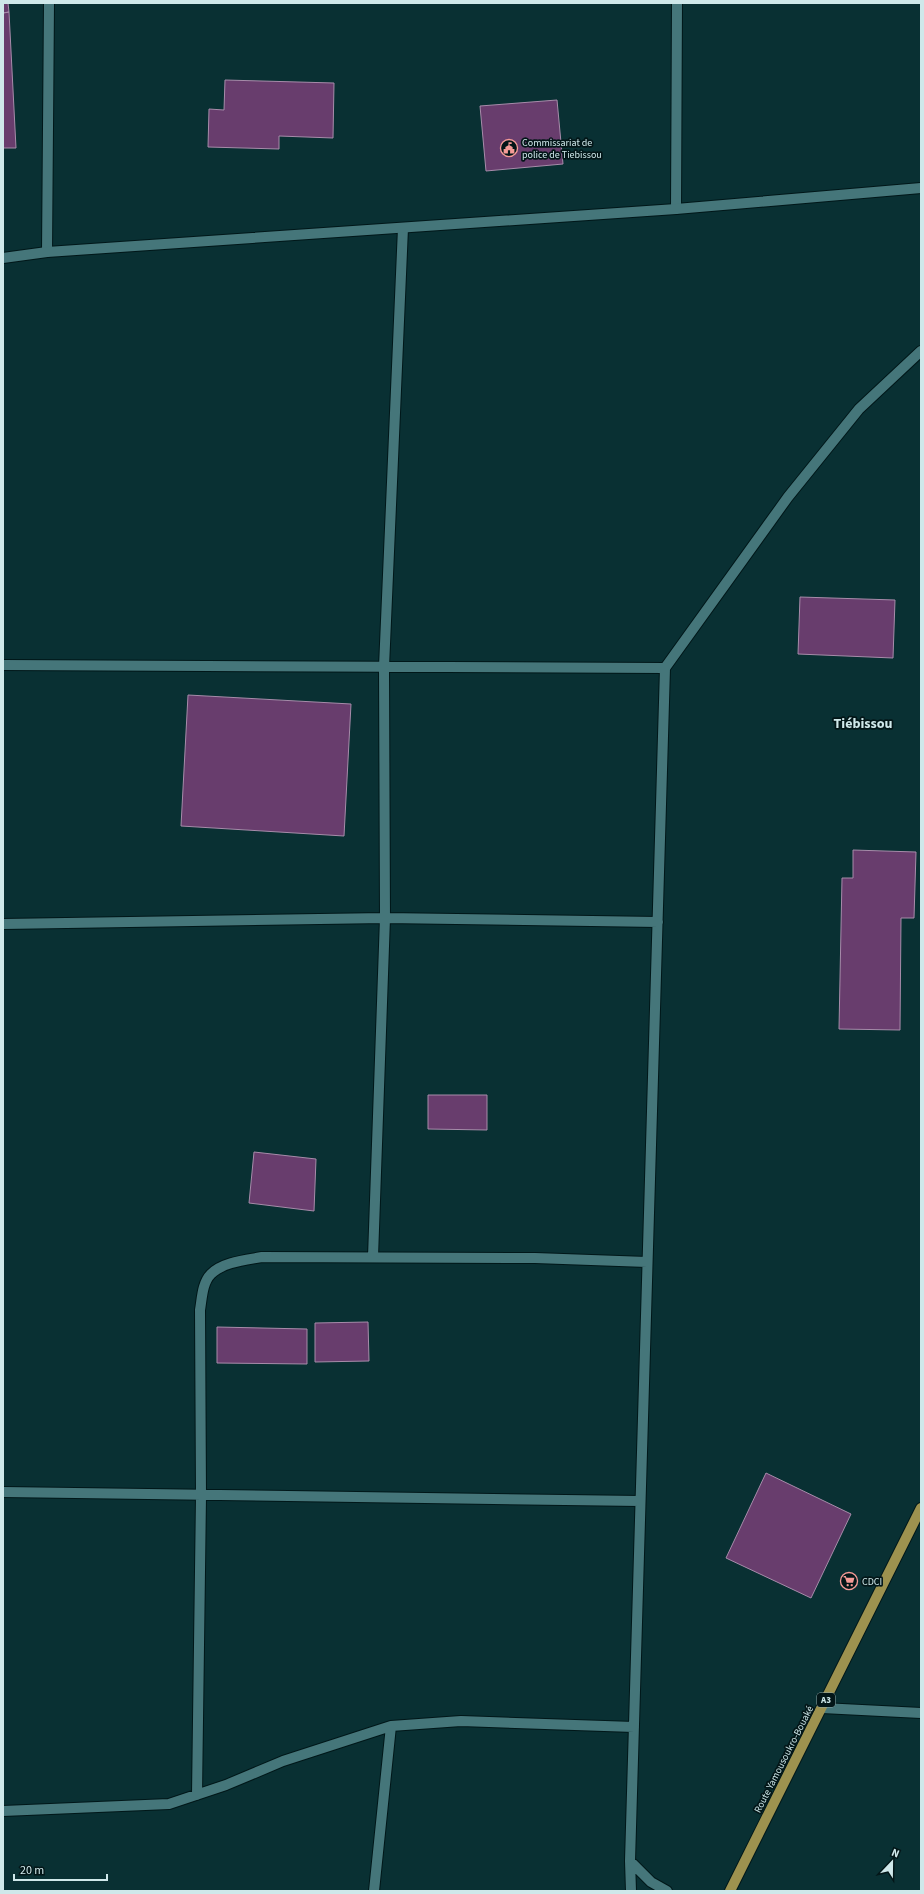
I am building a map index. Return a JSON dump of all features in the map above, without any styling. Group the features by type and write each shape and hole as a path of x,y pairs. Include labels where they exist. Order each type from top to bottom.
{"main road":[{"name":"Route Yamousoukro-Bouaké","path":"730,1891 921,1508"}],"street":[{"path":"47,252 49,3"},
{"path":"676,209 677,3"},
{"path":"3,258 47,252 676,209 921,188"},
{"path":"373,1257 385,918 384,666 403,228"},
{"path":"631,1891 630,1861 665,668 788,497 854,414 921,351"},
{"path":"3,665 665,668"},
{"path":"3,924 385,918 658,922"},
{"path":"197,1795 201,1496 200,1310 203,1289 210,1274 227,1264 262,1257 535,1258 648,1262"},
{"path":"3,1492 640,1502"},
{"path":"822,1708 921,1713"},
{"path":"3,1811 169,1804 226,1786 282,1761 391,1726 461,1721 634,1727"},
{"path":"374,1891 391,1726"},
{"path":"630,1861 651,1882 667,1891"}],"building":[{"path":"3,3 8,3 9,12 3,13"},
{"path":"9,12 16,148 3,148 3,13"},
{"path":"225,80 334,83 333,138 279,136 279,149 208,147 209,109 224,110"},
{"path":"557,100 563,164 486,171 480,106"},
{"path":"800,597 895,600 893,658 798,654"},
{"path":"188,695 351,704 344,836 181,826"},
{"path":"853,850 916,852 914,918 901,918 900,1030 839,1029 842,878 853,878"},
{"path":"428,1095 487,1095 487,1130 428,1129"},
{"path":"254,1152 316,1159 314,1211 249,1203"},
{"path":"368,1322 369,1361 315,1362 315,1323"},
{"path":"217,1327 307,1329 307,1364 217,1363"},
{"path":"766,1473 851,1514 811,1598 726,1558"}],"place":[{"name":"Commissariat de police de Tiebissou","path":"509,148"},
{"name":"CDCI","path":"849,1581"}],"district":[{"name":"Tiébissou","path":"863,723"}]}
